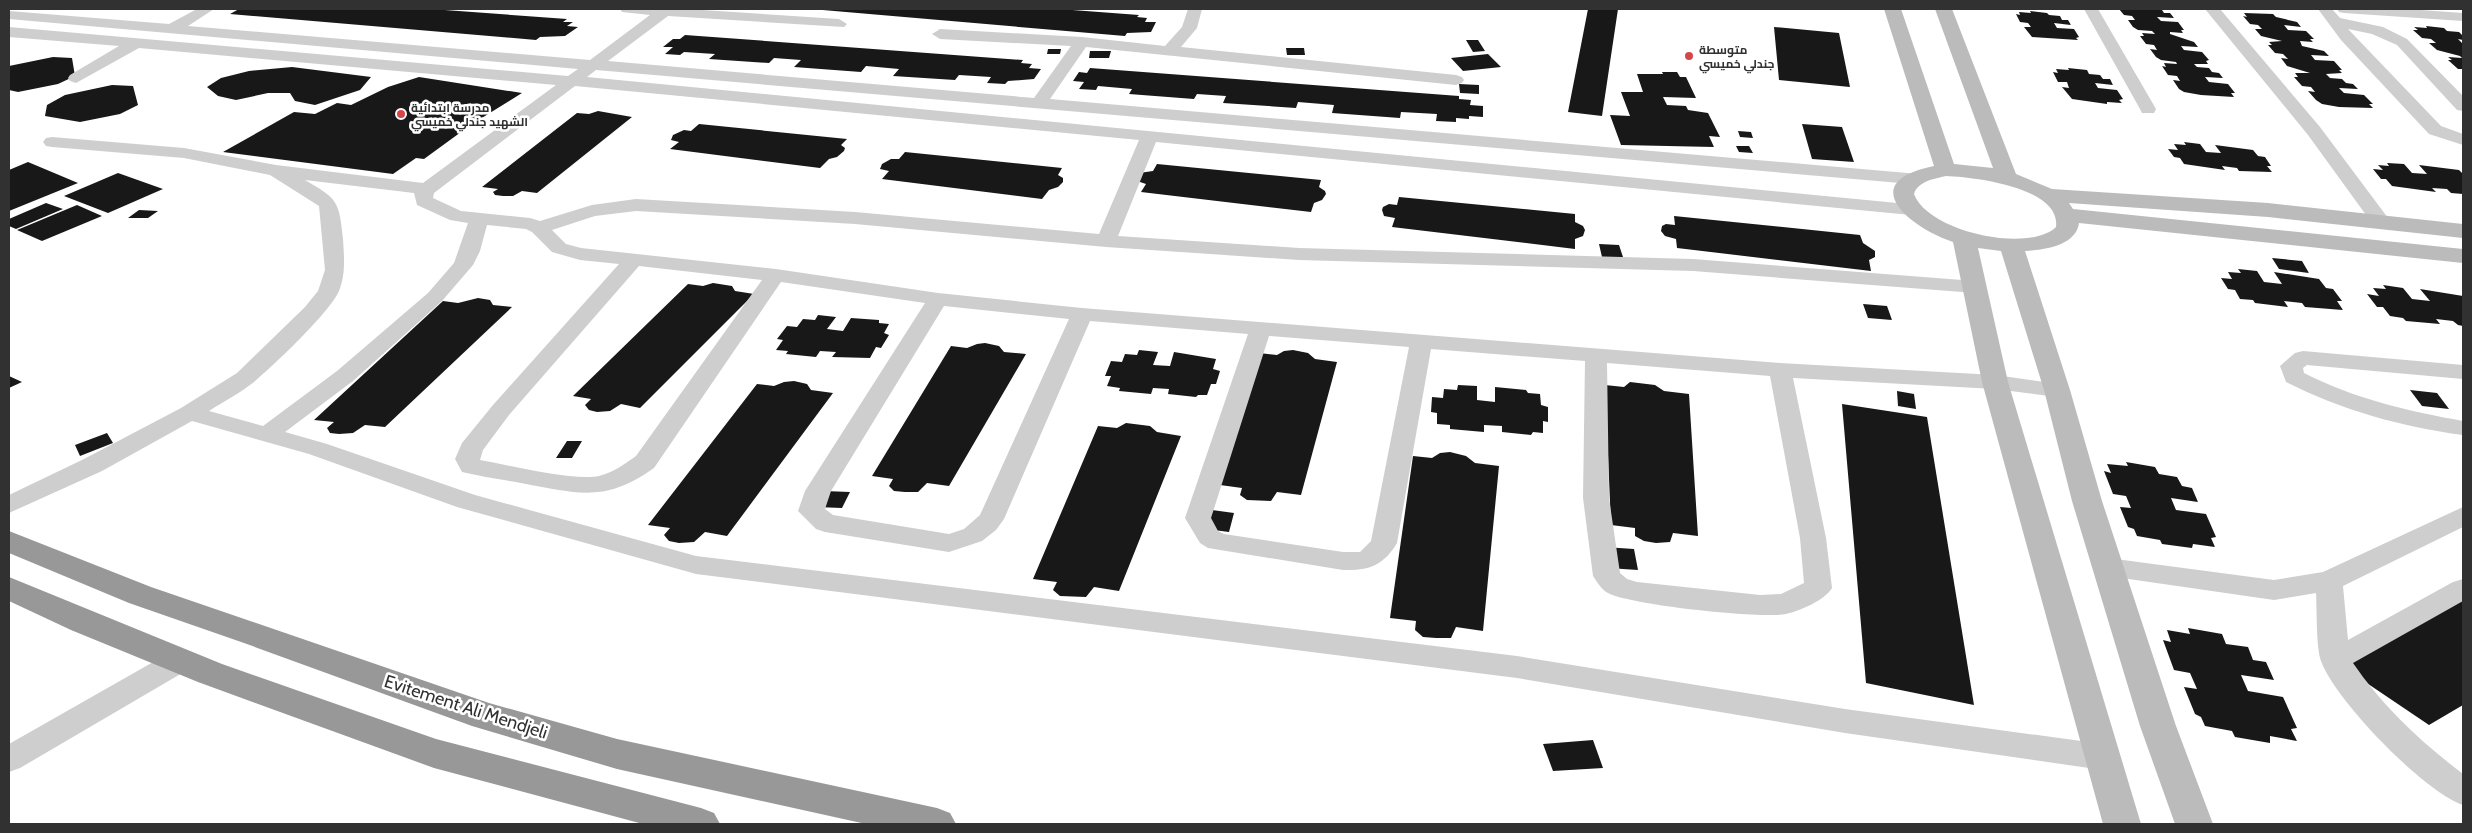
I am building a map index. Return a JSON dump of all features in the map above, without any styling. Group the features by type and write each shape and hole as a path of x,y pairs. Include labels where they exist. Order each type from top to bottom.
{"highway":[{"name":"Evitement Ali Mendjeli","path":"9,541 140,595 256,634 484,716 617,754 938,824"},
{"path":"9,588 83,622 179,661 434,753 701,824"}],"street":[{"path":"173,28 207,9"},
{"path":"627,9 666,10 839,24"},
{"path":"1169,51 1188,28 1195,9"},
{"path":"1892,9 1946,170"},
{"path":"1943,9 2007,178"},
{"path":"2091,9 2148,109"},
{"path":"2212,9 2314,131 2381,222"},
{"path":"2344,9 2463,17"},
{"path":"666,10 427,189 422,198 427,204 457,216 520,222 539,228 552,243 567,251 776,276 938,299 1082,314 1421,342 1780,370 1996,382 2057,390"},
{"path":"9,15 1912,178 1926,173 1946,170 1972,171 2007,178 2045,195 2059,205 2066,215 2067,226 2061,234 2049,241 2011,245 1964,237 1924,220 1911,209 1904,197 1904,187 1912,178"},
{"path":"2330,15 2376,29 2402,42 2463,106"},
{"path":"2330,15 2435,130 2463,140"},
{"path":"9,32 572,80 1911,209"},
{"path":"940,34 1082,42 1456,80"},
{"path":"1039,102 1082,42"},
{"path":"76,78 136,43"},
{"path":"1106,241 1149,137"},
{"path":"52,142 184,153 276,171 427,189"},
{"path":"9,505 93,465 189,414 245,378 313,312 328,292 335,270 331,215 328,204 319,196 276,171"},
{"path":"2045,195 2268,210 2463,231"},
{"path":"539,228 592,211 636,205 855,218 1106,241 1299,254 1693,265 1975,287"},
{"path":"2066,215 2463,256"},
{"path":"266,435 345,376 435,297 462,265 470,251 479,219"},
{"path":"1964,237 1996,382 2122,824"},
{"path":"2011,245 2057,390 2087,502 2158,726 2194,824"},
{"path":"634,260 501,410 470,448 467,459 471,466 583,486 606,483 630,474 645,462 776,276"},
{"path":"938,299 818,491 811,511 825,523 949,543 968,539 985,528 991,519 1082,314"},
{"path":"1261,328 1198,518 1208,537 1217,542 1343,561 1360,562 1374,557 1384,543 1421,342"},
{"path":"1596,356 1596,498 1607,576 1617,586 1636,592 1760,605 1785,604 1818,588 1813,538 1780,370"},
{"path":"2463,372 2303,358 2290,366 2294,377 2358,406 2420,421 2463,428"},
{"path":"189,414 318,449 466,501 696,565 1518,667 1845,721 2103,757"},
{"path":"2108,567 2274,590 2329,581 2463,516"},
{"path":"2329,581 2335,660 2364,703 2416,756 2463,792"},
{"path":"2335,660 2463,589"},
{"path":"9,758 179,661"}],"building":[{"path":"239,9 431,9 567,19 563,22 573,22 567,26 578,27 565,36 540,37 536,40 230,14"},
{"path":"811,9 1059,9 1139,15 1137,17 1147,18 1145,22 1156,22 1151,32 1127,33 1125,36"},
{"path":"1588,9 1618,9 1602,116 1568,112"},
{"path":"2119,9 2162,10 2164,13 2170,13 2174,18 2157,17 2161,21 2178,22 2184,30 2181,30 2183,33 2170,32 2170,34 2194,42 2198,47 2181,46 2184,50 2202,52 2209,60 2206,61 2208,64 2194,64 2197,67 2209,68 2212,72 2219,73 2223,78 2205,77 2209,82 2228,84 2235,93 2231,93 2234,97 2201,95 2184,92 2179,89 2173,80 2180,81 2177,76 2168,75 2162,66 2166,67 2164,63 2177,64 2176,62 2161,60 2156,57 2150,49 2157,50 2154,45 2146,44 2140,36 2144,36 2142,33 2155,34 2152,31 2138,30 2133,27 2128,20 2135,20 2132,16 2124,15"},
{"path":"2030,11 2060,16 2062,20 2068,20 2071,25 2054,23 2057,28 2074,29 2079,37 2076,38 2078,40 2032,37 2024,27 2031,27 2028,23 2020,22 2016,14 2020,15 2019,12 2031,13"},
{"path":"2244,13 2273,14 2276,17 2297,22 2301,27 2284,25 2288,30 2306,31 2314,39 2310,39 2313,42 2300,41 2302,46 2324,51 2329,56 2311,55 2315,60 2334,61 2342,70 2339,70 2342,73 2326,74 2330,78 2342,79 2346,83 2353,84 2358,89 2339,88 2344,93 2364,95 2373,104 2369,104 2373,108 2339,107 2322,104 2316,100 2308,91 2315,92 2311,87 2302,86 2294,77 2298,77 2295,73 2310,73 2287,66 2281,58 2288,59 2283,54 2275,53 2268,45 2272,45 2269,42 2282,41 2261,36 2255,29 2262,29 2258,25 2250,24 2243,16 2247,17"},
{"path":"2426,26 2459,32 2463,36 2463,40 2458,39 2463,44 2463,69 2458,69 2448,60 2452,60 2448,57 2462,58 2460,56 2437,50 2429,43 2436,43 2431,39 2422,38 2413,30 2418,30 2414,27 2427,28"},
{"path":"1774,27 1839,33 1850,87 1779,80"},
{"path":"685,35 1023,60 1021,63 1032,64 1029,68 1041,69 1034,79 1008,81 1005,84 987,83 991,77 959,75 955,80 893,76 899,69 866,66 861,72 794,67 801,60 774,58 769,63 709,59 715,54 684,52 680,55 665,54 673,47 663,47 673,39 680,39"},
{"path":"1466,40 1478,40 1485,51 1473,52"},
{"path":"1286,48 1304,48 1305,55 1287,55"},
{"path":"1048,49 1061,49 1060,54 1047,54"},
{"path":"1090,51 1111,51 1109,58 1089,58"},
{"path":"1488,54 1501,67 1463,71 1451,58"},
{"path":"53,57 72,58 75,76 58,84 18,92 9,90 9,66"},
{"path":"292,67 371,77 360,90 315,105 295,101 290,93 268,93 236,100 218,96 207,87 221,78 249,71"},
{"path":"1090,68 1459,96 1459,99 1471,100 1470,105 1483,106 1483,117 1469,116 1469,119 1456,118 1456,122 1436,121 1437,114 1401,112 1400,118 1332,113 1334,105 1298,102 1296,108 1223,103 1226,96 1197,94 1194,99 1129,94 1132,89 1098,86 1096,90 1079,89 1084,82 1073,81 1079,72 1087,73"},
{"path":"2068,68 2087,70 2089,74 2100,75 2103,79 2110,79 2113,85 2095,83 2098,88 2117,90 2123,99 2119,100 2122,103 2107,102 2107,104 2072,99 2062,87 2069,88 2067,82 2058,82 2053,72 2058,73 2056,69 2069,70"},
{"path":"1662,72 1677,72 1680,77 1686,77 1696,98 1663,97 1667,105 1686,106 1688,110 1708,113 1720,137 1709,136 1714,147 1621,145 1610,115 1630,116 1621,92 1643,92 1637,74 1663,74"},
{"name":"مدرسة ابتدائية الشهيد جندلي خميسي","path":"419,77 522,93 472,124 424,159 416,158 393,174 223,152 294,112 315,114 337,103 351,105 388,87"},
{"path":"1459,84 1479,85 1479,94 1460,93"},
{"path":"112,85 133,86 138,105 120,114 80,122 45,116 47,105 65,95"},
{"path":"598,111 632,117 537,193 522,191 513,196 503,196 495,195 493,192 498,189 482,187 577,113 589,114"},
{"path":"699,124 847,139 841,145 845,148 844,151 837,157 829,159 820,168 670,149 679,142 671,140 673,135 684,130 691,131"},
{"path":"1802,124 1842,127 1854,162 1812,159"},
{"path":"1738,131 1751,132 1753,138 1740,137"},
{"path":"2184,142 2200,144 2206,152 2221,153 2215,145 2253,150 2258,156 2265,157 2271,166 2267,166 2272,172 2239,171 2237,168 2222,166 2225,170 2184,164 2180,158 2174,157 2168,149 2178,150 2174,144 2186,145"},
{"path":"1736,146 1749,146 1753,153 1739,152"},
{"path":"905,152 1062,168 1058,175 1063,178 1063,182 1058,187 1049,190 1042,199 882,179 889,171 880,169 882,164 891,159 899,159"},
{"path":"28,162 78,183 9,211 9,170"},
{"path":"2387,163 2404,164 2412,173 2427,174 2419,165 2459,170 2463,174 2463,194 2451,193 2447,189 2432,188 2436,192 2392,186 2386,179 2381,179 2373,169 2383,170 2378,165 2389,166"},
{"path":"1157,164 1321,180 1319,187 1326,194 1322,200 1314,203 1311,212 1141,192 1146,184 1137,181 1139,173 1153,171"},
{"path":"118,173 163,189 108,213 64,196"},
{"path":"1399,197 1575,214 1575,222 1583,226 1585,230 1583,236 1575,239 1575,249 1392,227 1395,218 1384,216 1382,210 1383,207 1389,204 1397,205"},
{"path":"46,203 63,209 16,229 9,226 9,219"},
{"path":"77,205 102,216 42,241 17,230"},
{"path":"139,210 158,211 148,218 128,218"},
{"path":"1674,216 1860,235 1863,243 1875,251 1875,257 1869,260 1871,271 1677,248 1676,239 1665,236 1661,231 1662,226 1666,224 1675,225"},
{"path":"1599,244 1619,245 1623,257 1602,257"},
{"path":"2272,258 2302,261 2309,273 2279,269"},
{"path":"2238,269 2257,271 2264,282 2282,284 2274,272 2319,279 2326,288 2333,289 2342,301 2337,301 2343,310 2305,307 2302,303 2284,301 2288,307 2240,299 2235,290 2228,289 2221,278 2232,279 2228,272 2241,273"},
{"path":"713,283 732,286 735,291 754,294 640,408 621,404 610,411 597,412 589,410 585,405 591,399 573,396 688,284 703,286"},
{"path":"2383,285 2403,288 2412,299 2430,301 2420,289 2463,296 2463,326 2453,321 2436,319 2440,324 2406,321 2403,318 2390,316 2383,307 2377,307 2367,294 2379,296 2373,288 2386,289"},
{"path":"478,298 490,300 493,305 512,307 385,427 365,425 353,433 339,434 330,433 327,428 334,422 314,420 443,301 458,303"},
{"path":"1863,304 1887,306 1892,320 1868,318"},
{"path":"818,315 836,317 827,329 843,331 851,318 879,320 879,323 889,324 884,333 889,335 881,348 876,347 870,358 832,357 836,352 820,351 816,357 786,354 788,351 776,350 783,340 777,339 787,326 797,327 803,319 815,320"},
{"path":"985,343 999,346 1004,352 1026,354 949,486 927,483 918,492 894,491 889,486 893,479 872,476 951,346 967,348"},
{"path":"1139,350 1158,352 1153,365 1170,366 1174,352 1216,359 1213,369 1220,371 1216,384 1211,384 1207,395 1198,395 1196,397 1168,394 1169,389 1153,388 1151,394 1119,391 1120,388 1107,386 1111,376 1105,376 1111,361 1122,362 1125,354 1137,355"},
{"path":"1293,350 1308,353 1315,359 1337,362 1301,495 1277,492 1271,501 1247,500 1240,495 1242,488 1220,485 1259,353 1277,355 1284,351"},
{"path":"9,376 22,382 9,388"},
{"path":"794,381 807,384 811,390 833,393 727,536 705,532 694,542 679,543 669,541 664,535 670,528 648,525 757,384 774,386"},
{"path":"1630,382 1655,385 1664,391 1689,394 1698,536 1673,533 1670,542 1656,543 1644,541 1635,536 1635,528 1611,525 1605,385 1624,387"},
{"path":"1458,385 1477,386 1477,400 1495,402 1495,387 1526,390 1528,393 1540,394 1541,405 1548,407 1548,422 1543,421 1543,433 1533,432 1531,435 1502,432 1502,426 1484,425 1484,432 1450,429 1450,425 1437,424 1437,413 1431,412 1432,397 1443,398 1444,389 1457,390"},
{"path":"2410,390 2437,393 2449,409 2422,406"},
{"path":"1897,391 1914,394 1916,409 1898,406"},
{"path":"1842,404 1927,417 1974,705 1866,683"},
{"path":"1126,423 1150,426 1157,432 1181,436 1119,591 1094,587 1086,597 1060,596 1053,590 1057,582 1033,579 1098,426 1117,428"},
{"path":"107,433 113,443 80,456 75,445"},
{"path":"567,441 582,441 572,458 556,458"},
{"path":"1450,452 1466,456 1475,463 1499,466 1483,631 1456,627 1451,638 1423,637 1415,630 1416,621 1390,618 1413,456 1432,458 1440,453"},
{"path":"2126,462 2155,467 2159,474 2177,477 2182,486 2192,488 2198,502 2171,498 2176,510 2206,514 2216,537 2211,538 2215,547 2193,544 2192,548 2162,544 2160,540 2137,536 2134,529 2128,527 2120,507 2131,508 2126,496 2113,494 2104,471 2111,473 2107,464 2128,466"},
{"path":"824,491 850,492 842,508 816,507"},
{"path":"1212,510 1234,513 1229,532 1206,529"},
{"path":"1604,547 1634,549 1638,570 1608,568"},
{"path":"2463,600 2463,705 2429,725 2343,667"},
{"path":"2188,628 2222,634 2226,644 2248,647 2253,660 2266,662 2274,680 2241,675 2248,691 2283,697 2297,728 2291,729 2297,741 2270,736 2270,743 2235,737 2232,731 2205,726 2201,717 2195,714 2184,687 2197,689 2190,673 2174,670 2163,640 2171,642 2167,630 2190,634"},
{"path":"1593,740 1603,768 1553,771 1543,744"}],"place":[{"name":"متوسطة جندلي خميسي","path":"1689,56"},
{"name":"مدرسة ابتدائية الشهيد جندلي خميسي","path":"401,114"}]}
